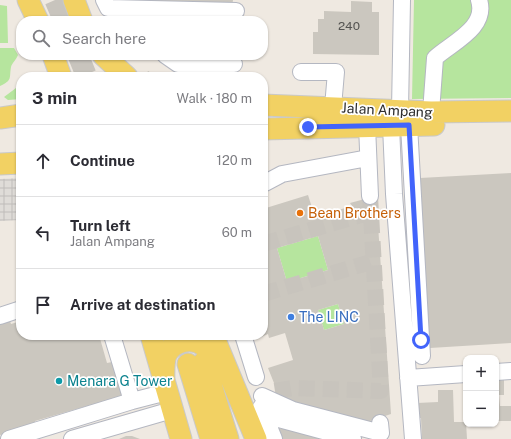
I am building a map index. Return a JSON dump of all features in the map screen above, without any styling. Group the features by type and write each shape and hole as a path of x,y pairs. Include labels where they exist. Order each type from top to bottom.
{"main road":[{"path":"28,0 36,16"},
{"path":"74,0 80,16"},
{"path":"98,60 104,72"},
{"path":"108,60 122,72"},
{"name":"Jalan Ampang","path":"268,105 333,107 400,120 511,125"},
{"name":"Jalan Ampang","path":"268,129 367,126 431,112 511,112"},
{"path":"0,118 16,116"},
{"path":"0,131 16,130"},
{"path":"152,340 181,439"},
{"path":"215,340 229,374"},
{"path":"168,395 164,363 167,353 174,345 184,341 198,342 203,345 229,374 259,397 256,439"},
{"path":"211,439 196,363 228,439"}],"street":[{"path":"104,0 108,8 236,11"},
{"path":"402,0 400,120 394,186 413,439"},
{"path":"431,112 435,58 445,48 464,35 476,24 481,15 479,0"},
{"path":"172,60 178,64 235,65"},
{"path":"301,72 336,72 333,107"},
{"path":"400,120 422,356"},
{"path":"367,126 370,196"},
{"path":"268,181 282,174 368,158"},
{"path":"0,316 16,311"},
{"path":"114,340 132,401"},
{"path":"245,340 256,377"},
{"path":"499,372 511,371"},
{"path":"408,378 463,374"},
{"path":"13,436 132,401 168,395"},
{"path":"72,439 86,437 168,395"},
{"path":"259,397 264,415 274,439"},
{"path":"259,397 293,410 381,433 380,423"},
{"path":"264,415 353,439"}],"green space":[{"path":"414,0 511,0 511,98 412,99"},
{"path":"0,5 7,6 8,43 0,43"},
{"path":"0,48 14,48 16,52 16,59 10,71 9,80 0,86"},
{"path":"16,88 16,99 8,100 4,97"},
{"path":"318,236 328,270 287,282 277,248"},
{"path":"338,304 344,324 324,330 318,310"}],"shaded area":[{"path":"16,178 16,220 0,221 0,179"}],"building":[{"path":"113,0 233,0 232,7 113,4"},
{"path":"351,1 372,2 372,12 379,12 379,55 313,54 313,32 318,32 318,19 324,19 324,11 351,12"},
{"path":"511,173 511,343 430,348 420,178"},
{"name":"The LINC","path":"308,195 315,217 352,206 350,203 376,196 391,414 364,423 282,403 268,368 293,360 285,333 269,338 268,207","holes":["318,236 328,270 287,282 277,248","338,304 344,324 324,330 318,310"]},
{"name":"Menara G Tower","path":"10,321 11,324 16,322 16,340 100,340 107,363 112,362 123,399 88,409 87,406 35,421 36,424 0,435 0,324"},
{"path":"499,380 504,380 504,395 499,395"},
{"path":"438,390 453,390 454,422 463,422 463,427 466,427 467,439 422,439 421,418 418,418 417,403 438,402"},
{"path":"499,395 500,406 511,406 511,421 499,421"},
{"path":"292,427 332,439 283,439 279,429"},
{"path":"126,436 132,436 140,439 119,439"}],"tunnel":[{"path":"55,0 62,16"},
{"path":"80,60 85,72"},
{"path":"275,391 293,388 381,391 370,196"},
{"path":"268,243 371,212"},
{"path":"268,293 374,261"}],"place":[{"name":"Bean Brothers","path":"300,213"},
{"name":"The LINC","path":"291,317"},
{"name":"Menara G Tower","path":"59,381"}],"route":[{"path":"308,127 409,125 421,340"}]}
